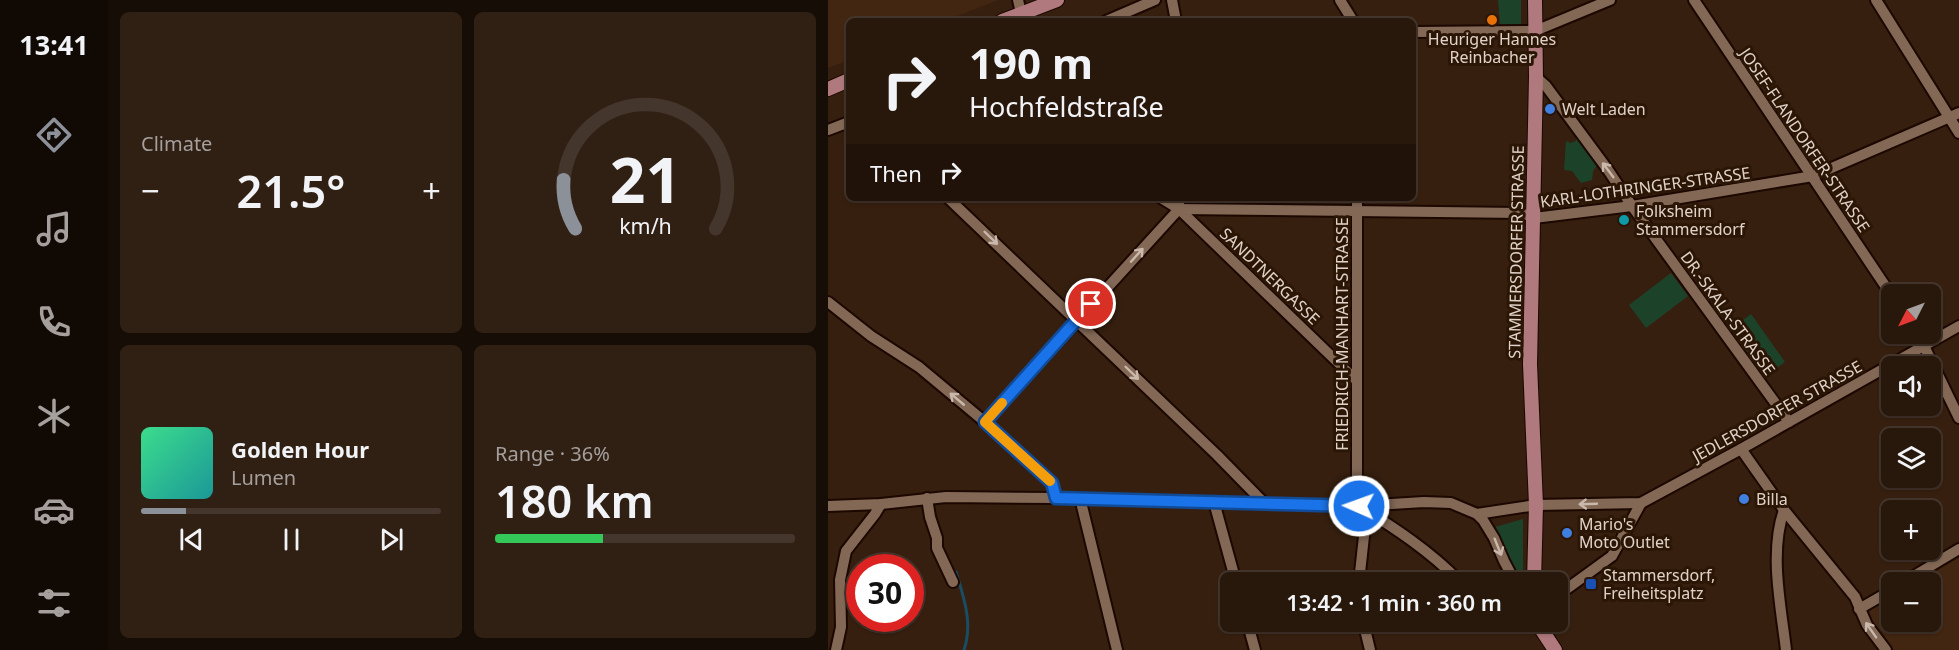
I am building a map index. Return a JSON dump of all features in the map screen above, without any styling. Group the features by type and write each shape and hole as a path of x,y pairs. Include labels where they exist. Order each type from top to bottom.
{"main road":[{"path":"1006,18 1019,7 1057,0"},
{"name":"STAMMERSDORFER STRASSE","path":"1534,0 1536,77 1530,364 1536,505 1534,572"},
{"path":"828,89 846,81"},
{"path":"1543,632 1555,650"}],"street":[{"path":"1113,18 1155,0"},
{"path":"1172,0 1175,18"},
{"path":"1340,0 1351,18"},
{"path":"1416,32 1535,32 1610,0"},
{"name":"JOSEF-FLANDORFER-STRASSE","path":"1694,0 1884,284"},
{"path":"1876,0 1954,115 1959,133"},
{"name":"DR.-SKALA-STRASSE","path":"1536,77 1546,86 1608,170 1789,422"},
{"name":"KARL-LOTHRINGER-STRASSE","path":"1179,203 1356,211 1521,213 1533,218 1632,206 1813,176 1954,115"},
{"path":"828,130 846,123"},
{"path":"951,201 1209,447 1263,502"},
{"name":"FRIEDRICH-MANHART-STRASSE","path":"1357,201 1357,496 1365,527 1360,572"},
{"path":"985,422 1077,321 1179,203"},
{"name":"SANDTNERGASSE","path":"1179,203 1356,380"},
{"path":"828,302 871,336 919,367 985,422 1052,483 1056,498"},
{"name":"JEDLERSDORFER STRASSE","path":"1641,503 1959,326"},
{"path":"1924,346 1959,418"},
{"path":"1741,449 1784,510 1855,597 1867,625 1886,650"},
{"path":"927,498 937,538 937,548 953,582"},
{"path":"828,506 881,504 927,498 1080,498 1359,506 1424,502 1451,503 1477,514 1536,505 1641,503 1612,556 1568,588"},
{"path":"1080,498 1117,650"},
{"path":"1214,502 1233,572"},
{"path":"836,650 841,627 840,580 846,551 881,504"},
{"path":"1359,506 1383,520 1432,556 1449,572"},
{"path":"1784,510 1778,526 1776,547 1786,650"},
{"path":"1477,514 1494,538 1510,572"},
{"path":"1921,572 1959,549"},
{"path":"1859,609 1881,596"},
{"path":"1250,632 1255,650"},
{"path":"1366,632 1370,650"}],"shaded area":[{"path":"828,0 998,0 953,18 846,18 846,61 828,68"},
{"path":"1959,557 1959,650 1891,650 1866,610 1881,602 1881,632 1941,632 1941,572 1933,572"}],"green space":[{"path":"1498,0 1521,0 1521,25 1500,24"},
{"path":"1579,136 1598,164 1593,171 1592,180 1581,183 1572,171 1564,170 1566,141 1570,143 1576,141"},
{"path":"1671,273 1688,296 1646,328 1629,305"},
{"path":"1751,314 1785,362 1765,376 1731,329"},
{"path":"1523,519 1523,572 1517,572 1495,527"}],"waterway":[{"path":"956,572 968,620 964,650"}],"slow traffic":[{"path":"1002,403 985,422 1050,481"}],"place":[{"name":"Heuriger Hannes Reinbacher","path":"1492,20"},
{"name":"Welt Laden","path":"1550,109"},
{"name":"Folksheim Stammersdorf","path":"1624,220"},
{"name":"Billa","path":"1744,499"},
{"name":"Mario's Moto Outlet","path":"1567,533"},
{"name":"Stammersdorf, Freiheitsplatz","path":"1591,584"}],"route":[{"path":"1091,304 985,422 1052,483 1056,498 1359,506"}]}
